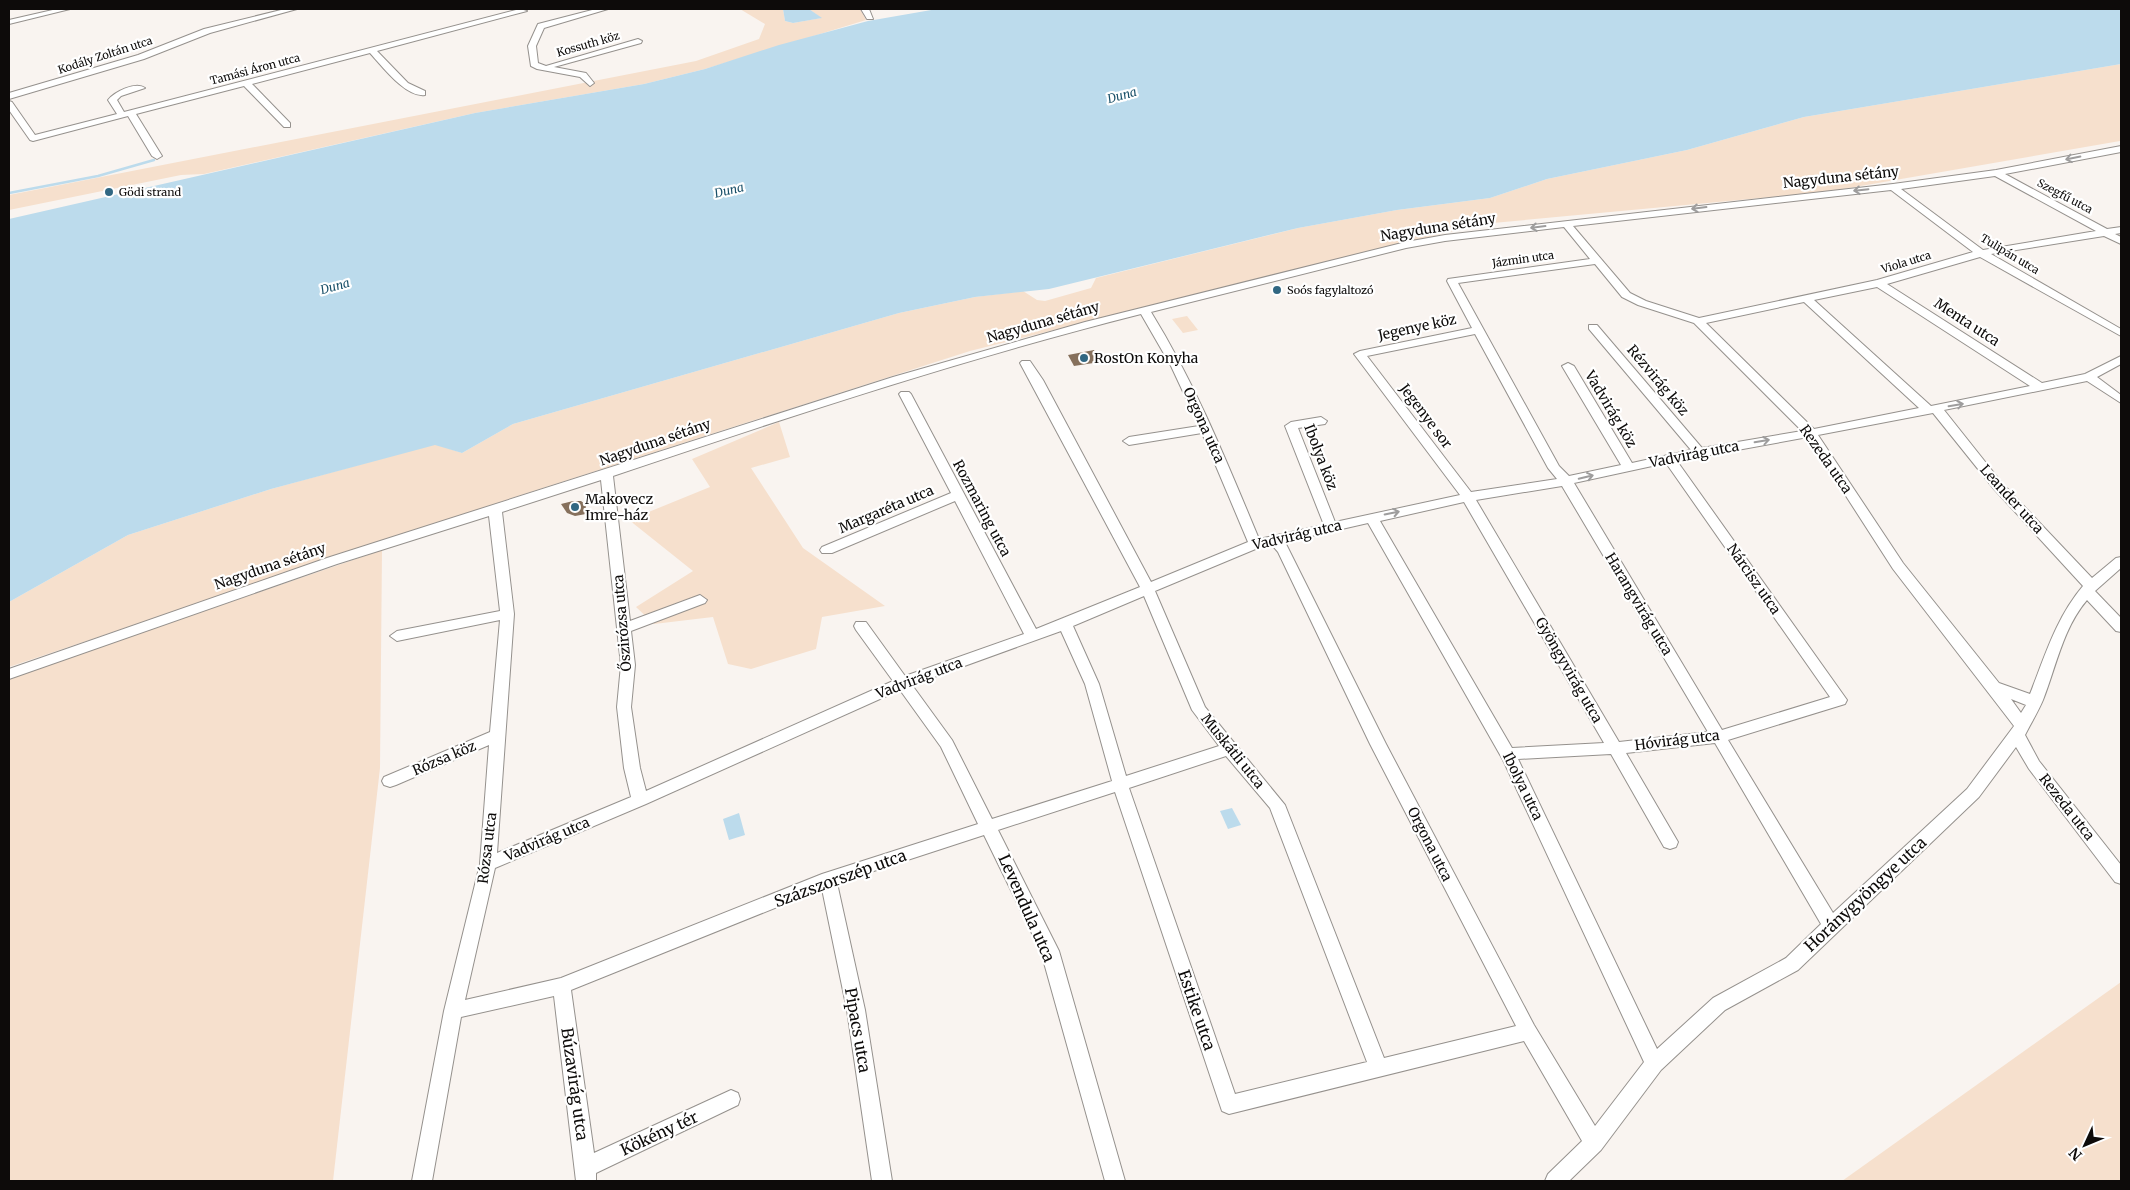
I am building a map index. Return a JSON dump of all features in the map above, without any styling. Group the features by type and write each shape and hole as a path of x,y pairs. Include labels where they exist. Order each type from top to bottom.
{"street":[{"path":"9,22 66,9"},
{"name":"Kodály Zoltán utca","path":"9,96 141,57 207,31 293,9"},
{"name":"Tamási Áron utca","path":"9,104 32,138 371,50 530,16 604,9"},
{"path":"865,9 870,17"},
{"path":"530,16 534,64 544,68 583,75 590,83"},
{"name":"Kossuth köz","path":"544,68 638,41"},
{"path":"371,50 405,85 422,93"},
{"path":"246,83 286,125"},
{"path":"140,88 118,94 112,100 127,114 157,156"},
{"name":"Nagyduna sétány","path":"9,674 332,560 607,474 790,412 897,379 1144,310 1406,245 1566,224 1893,187 1996,173 2121,149"},
{"name":"Szegfű utca","path":"1996,173 2121,241"},
{"name":"Tulipán utca","path":"1893,187 1981,253 2121,333"},
{"name":"Rezeda utca","path":"1566,224 1630,298 1698,321 1811,433 1898,566 1994,687 2019,730 2034,765 2121,877"},
{"name":"Viola utca","path":"1698,321 1879,283 1981,253 2121,230"},
{"name":"Jázmin utca","path":"1452,281 1597,261"},
{"name":"Harangvirág utca","path":"1452,281 1554,468 1566,481 1830,925"},
{"name":"Menta utca","path":"1879,283 2038,386"},
{"name":"Leander utca","path":"1807,299 1932,409 2121,627"},
{"name":"Orgona utca","path":"1144,310 1163,339 1208,428 1255,544"},
{"name":"Rézvirág köz","path":"1593,327 1699,452"},
{"name":"Jegenye köz","path":"1360,354 1480,330"},
{"name":"Jegenye sor","path":"1360,354 1468,497"},
{"name":"Vadvirág utca","path":"488,864 640,800 902,683 1066,624 1255,544 1468,497 1566,481 1699,452 1811,433 2089,377 2121,359"},
{"name":"Muskátli utca","path":"1026,363 1037,380 1148,590 1200,710 1229,749 1277,806 1379,1068"},
{"name":"Vadvirág köz","path":"1568,366 1628,467"},
{"path":"2089,377 2121,400"},
{"name":"Rozmaring utca","path":"905,394 1032,636"},
{"name":"Ibolya köz","path":"1321,421 1291,426 1331,527"},
{"path":"1129,441 1208,428"},
{"name":"Nárcisz utca","path":"1669,458 1840,700"},
{"name":"Őszirózsa utca","path":"607,474 628,665 624,707 632,768 640,800"},
{"name":"Margaréta utca","path":"827,550 957,495"},
{"name":"Gyöngyvirág utca","path":"1468,497 1670,842"},
{"name":"Rózsa utca","path":"422,1181 453,1011 488,864 507,614 494,510"},
{"name":"Ibolya utca","path":"1372,518 1508,754 1654,1064"},
{"name":"Orgona utca","path":"1276,540 1284,550 1378,744 1528,1031 1594,1143"},
{"name":"Horánygyöngye utca","path":"1555,1181 1594,1143 1654,1064 1719,1004 1792,964 1830,925 1973,793 2019,730 2035,702 2060,633 2073,607 2089,589 2121,562"},
{"path":"623,630 700,600"},
{"path":"396,636 507,614"},
{"name":"Estike utca","path":"1066,624 1092,684 1121,784 1229,1105 1528,1031"},
{"name":"Levendula utca","path":"860,626 947,744 1050,951 1115,1181"},
{"path":"1994,687 2035,702"},
{"name":"Hóvirág utca","path":"1508,754 1614,748 1718,737 1840,700"},
{"name":"Rózsa köz","path":"390,781 498,735"},
{"name":"Százszorszép utca","path":"453,1011 562,986 828,879 1229,749"},
{"name":"Pipacs utca","path":"828,879 856,1010 882,1181"},
{"name":"Búzavirág utca","path":"562,986 586,1174"},
{"name":"Kökény tér","path":"586,1174 731,1099"}],"shaded area":[{"path":"740,9 783,9 785,21 793,23 821,18 809,9 860,9 866,20 705,69 644,84 475,113 204,174 181,175 9,210 9,195 696,61 759,39 765,24"},
{"path":"2121,64 2120,141 1826,192 1482,224 970,351 512,498 9,667 9,602 128,535 271,489 435,444 462,453 513,424 899,313 975,297 1023,291 1037,300 1045,301 1091,288 1096,278 1298,228 1397,210 1490,198 1547,179 1687,150 1804,117"},
{"path":"1187,316 1198,330 1183,333 1172,319"},
{"path":"779,422 790,457 751,468 803,548 885,606 822,617 816,649 751,669 728,664 713,617 654,624 636,607 693,571 629,520 710,487 692,459"},
{"path":"382,550 380,768 333,1181 9,1181 9,678"},
{"path":"2121,982 2121,1181 1842,1181"}],"water":[{"path":"783,9 809,9 822,18 793,23 785,21"},
{"name":"Duna","path":"937,9 2121,9 2121,64 1804,117 1687,150 1547,179 1490,198 1397,210 1298,228 1049,289 975,297 899,313 513,424 462,453 435,445 271,489 128,535 9,602 9,219 475,113 644,84 705,69 779,45 868,21"},
{"path":"1232,808 1241,825 1228,829 1220,811"},
{"path":"739,813 745,835 729,840 723,819"}],"building":[{"name":"RostOn Konyha","path":"1094,350 1100,362 1074,366 1068,355"},
{"name":"Makovecz Imre-ház","path":"581,501 586,505 586,514 575,516 567,513 561,504"}],"waterway":[{"path":"9,193 98,176 154,160"}],"place":[{"name":"Gödi strand","path":"109,192"},
{"name":"Soós fagylaltozó","path":"1277,290"},
{"name":"RostOn Konyha","path":"1084,358"},
{"name":"Makovecz Imre-ház","path":"575,507"}]}
